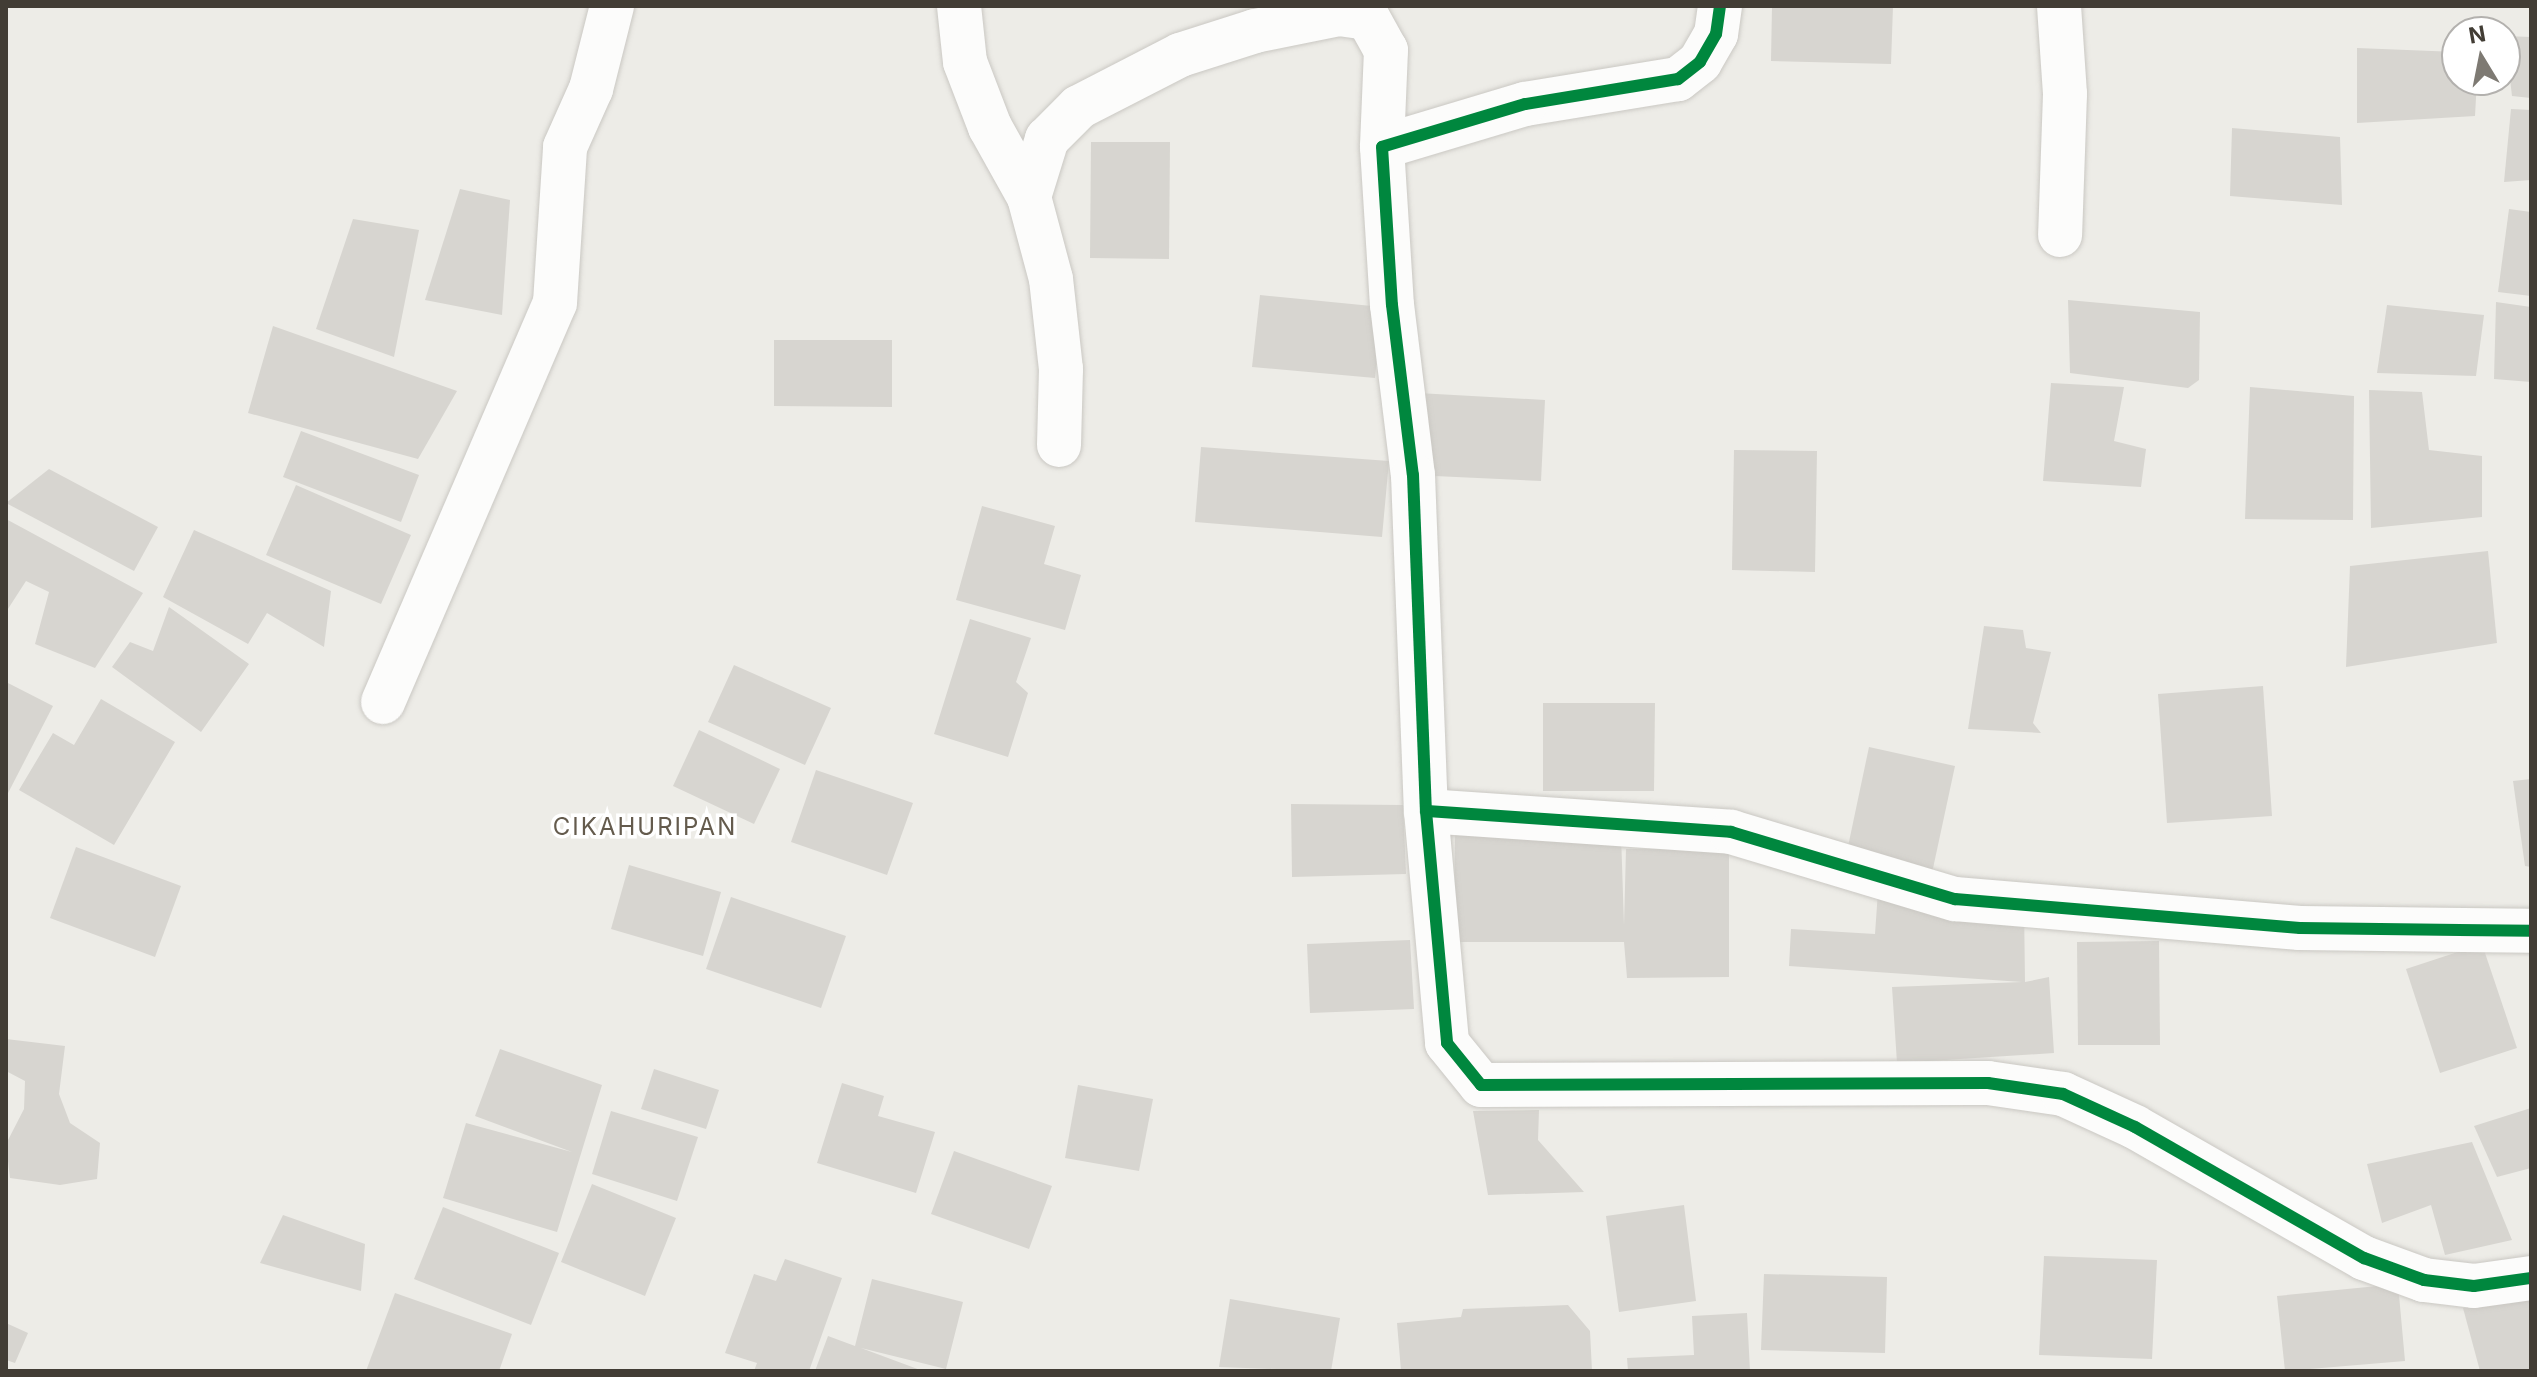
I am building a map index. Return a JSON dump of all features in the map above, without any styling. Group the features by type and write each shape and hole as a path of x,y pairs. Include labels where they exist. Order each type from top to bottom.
{"street":[{"path":"383,702 555,303 565,147 591,89 612,6"},
{"path":"959,6 965,62 990,127 1029,197 1051,279 1061,369 1059,445"},
{"path":"1382,147 1525,104 1678,79 1700,62 1716,34 1720,6"},
{"path":"2059,6 2065,94 2060,235"},
{"path":"1029,197 1047,139 1079,107 1180,55 1255,31 1339,14 1368,18 1386,50 1382,147 1392,305 1413,475 1426,811 1447,1043 1481,1085 1988,1083 2063,1094 2135,1127 2364,1258 2436,1282 2474,1286 2531,1278"},
{"path":"1426,811 1731,832 1955,899 2300,928 2531,931"}],"building":[{"path":"1772,6 1893,6 1891,64 1771,61"},
{"path":"2521,37 2531,37 2531,98 2512,96 2521,96"},
{"path":"2357,48 2441,51 2441,96 2476,96 2475,116 2357,123"},
{"path":"2511,109 2531,110 2531,180 2504,182"},
{"path":"2232,128 2340,137 2342,205 2230,196"},
{"path":"1091,142 1170,142 1169,259 1090,258"},
{"path":"460,189 510,200 502,315 425,300"},
{"path":"2509,209 2531,212 2531,296 2498,292"},
{"path":"353,219 419,230 394,357 316,329"},
{"path":"1260,295 1382,307 1375,378 1252,367"},
{"path":"2068,300 2200,312 2199,380 2188,388 2070,373"},
{"path":"2496,302 2531,307 2531,382 2494,379"},
{"path":"2387,305 2484,315 2476,376 2377,373"},
{"path":"273,326 457,391 418,459 248,413"},
{"path":"774,340 892,340 892,407 774,406"},
{"path":"2051,383 2124,387 2114,441 2146,449 2141,487 2043,481"},
{"path":"2250,387 2354,396 2353,520 2245,519"},
{"path":"2369,390 2422,392 2429,450 2482,456 2482,517 2371,528"},
{"path":"1418,393 1545,400 1541,481 1413,475"},
{"path":"301,431 419,475 401,522 283,477"},
{"path":"1201,447 1389,461 1382,537 1195,522"},
{"path":"1734,450 1817,451 1815,572 1732,570"},
{"path":"49,469 158,527 134,571 6,503"},
{"path":"296,485 411,535 381,604 266,555"},
{"path":"982,506 1055,526 1044,564 1081,575 1065,630 956,600"},
{"path":"6,519 143,593 95,668 35,644 49,592 26,581 6,612"},
{"path":"194,530 331,591 324,647 267,613 248,644 163,597"},
{"path":"2488,551 2497,643 2346,667 2350,566"},
{"path":"169,607 249,664 201,732 112,667 130,642 153,651"},
{"path":"970,619 1031,638 1016,682 1028,693 1008,757 934,734"},
{"path":"1984,626 2023,630 2026,648 2051,652 2033,723 2041,733 1968,729"},
{"path":"734,665 831,708 805,765 708,722"},
{"path":"6,682 53,706 6,797"},
{"path":"2263,686 2272,816 2167,823 2158,694"},
{"path":"101,699 175,742 114,845 19,790 53,733 74,745"},
{"path":"1543,703 1655,703 1654,791 1543,791"},
{"path":"699,730 780,769 754,824 673,786"},
{"path":"1869,747 1955,766 1932,873 1846,856"},
{"path":"816,770 913,803 887,875 791,842"},
{"path":"2531,779 2531,867 2525,866 2513,781"},
{"path":"1291,804 1403,805 1406,874 1292,877"},
{"path":"1455,825 1621,834 1624,925 1626,849 1729,848 1729,977 1627,978 1624,942 1454,942"},
{"path":"76,847 181,886 155,957 50,918"},
{"path":"629,865 721,892 703,956 611,929"},
{"path":"1878,891 2024,905 2025,982 2049,977 2054,1053 1897,1063 1892,987 2022,982 1789,966 1791,929 1875,934"},
{"path":"731,897 846,936 821,1008 706,969"},
{"path":"1410,940 1414,1009 1310,1013 1307,944"},
{"path":"2159,941 2160,1045 2078,1045 2077,942"},
{"path":"2482,944 2517,1048 2440,1073 2406,969"},
{"path":"6,1039 65,1046 59,1094 70,1123 100,1143 97,1179 60,1185 10,1178 6,1144 24,1109 25,1081 6,1071"},
{"path":"500,1049 602,1085 557,1232 443,1198 466,1123 572,1152 475,1116"},
{"path":"654,1069 719,1090 706,1129 641,1109"},
{"path":"842,1083 884,1096 878,1116 935,1132 916,1193 817,1163"},
{"path":"1078,1085 1153,1099 1139,1171 1065,1158"},
{"path":"2531,1108 2531,1168 2497,1177 2474,1126"},
{"path":"1539,1110 1538,1140 1584,1192 1488,1195 1473,1111"},
{"path":"611,1111 698,1137 677,1201 592,1174"},
{"path":"2472,1142 2512,1240 2445,1255 2431,1205 2382,1223 2367,1164"},
{"path":"954,1151 1052,1186 1029,1249 931,1214"},
{"path":"592,1184 676,1218 645,1296 561,1262"},
{"path":"1684,1205 1696,1301 1619,1312 1606,1216"},
{"path":"443,1207 559,1253 531,1325 414,1279"},
{"path":"283,1215 365,1244 361,1291 260,1263"},
{"path":"2044,1256 2157,1260 2152,1359 2039,1355"},
{"path":"785,1259 842,1278 809,1371 754,1371 757,1363 725,1353 754,1274 776,1281"},
{"path":"1764,1274 1887,1277 1885,1353 1761,1350"},
{"path":"872,1279 963,1302 946,1369 861,1348 923,1371 815,1371 828,1336 855,1346"},
{"path":"2398,1284 2405,1361 2285,1371 2277,1296"},
{"path":"395,1293 512,1334 499,1371 366,1371"},
{"path":"2531,1298 2531,1371 2480,1371 2463,1308"},
{"path":"1230,1299 1340,1318 1331,1371 1219,1367"},
{"path":"1568,1305 1590,1331 1592,1371 1401,1371 1397,1323 1461,1317 1463,1309"},
{"path":"1747,1313 1750,1371 1628,1371 1627,1358 1694,1355 1692,1316"},
{"path":"6,1323 28,1333 15,1363 6,1360"}],"cycle path":[{"path":"1720,6 1716,34 1700,62 1678,79 1525,104 1382,147 1392,305 1413,475 1426,811 1731,832 1955,899 2300,928 2531,931"},
{"path":"1426,811 1447,1043 1481,1085 1988,1083 2063,1094 2135,1127 2364,1258 2424,1280 2474,1286 2531,1278"}],"district":[{"name":"CIKAHURIPAN","path":"645,827"}]}
